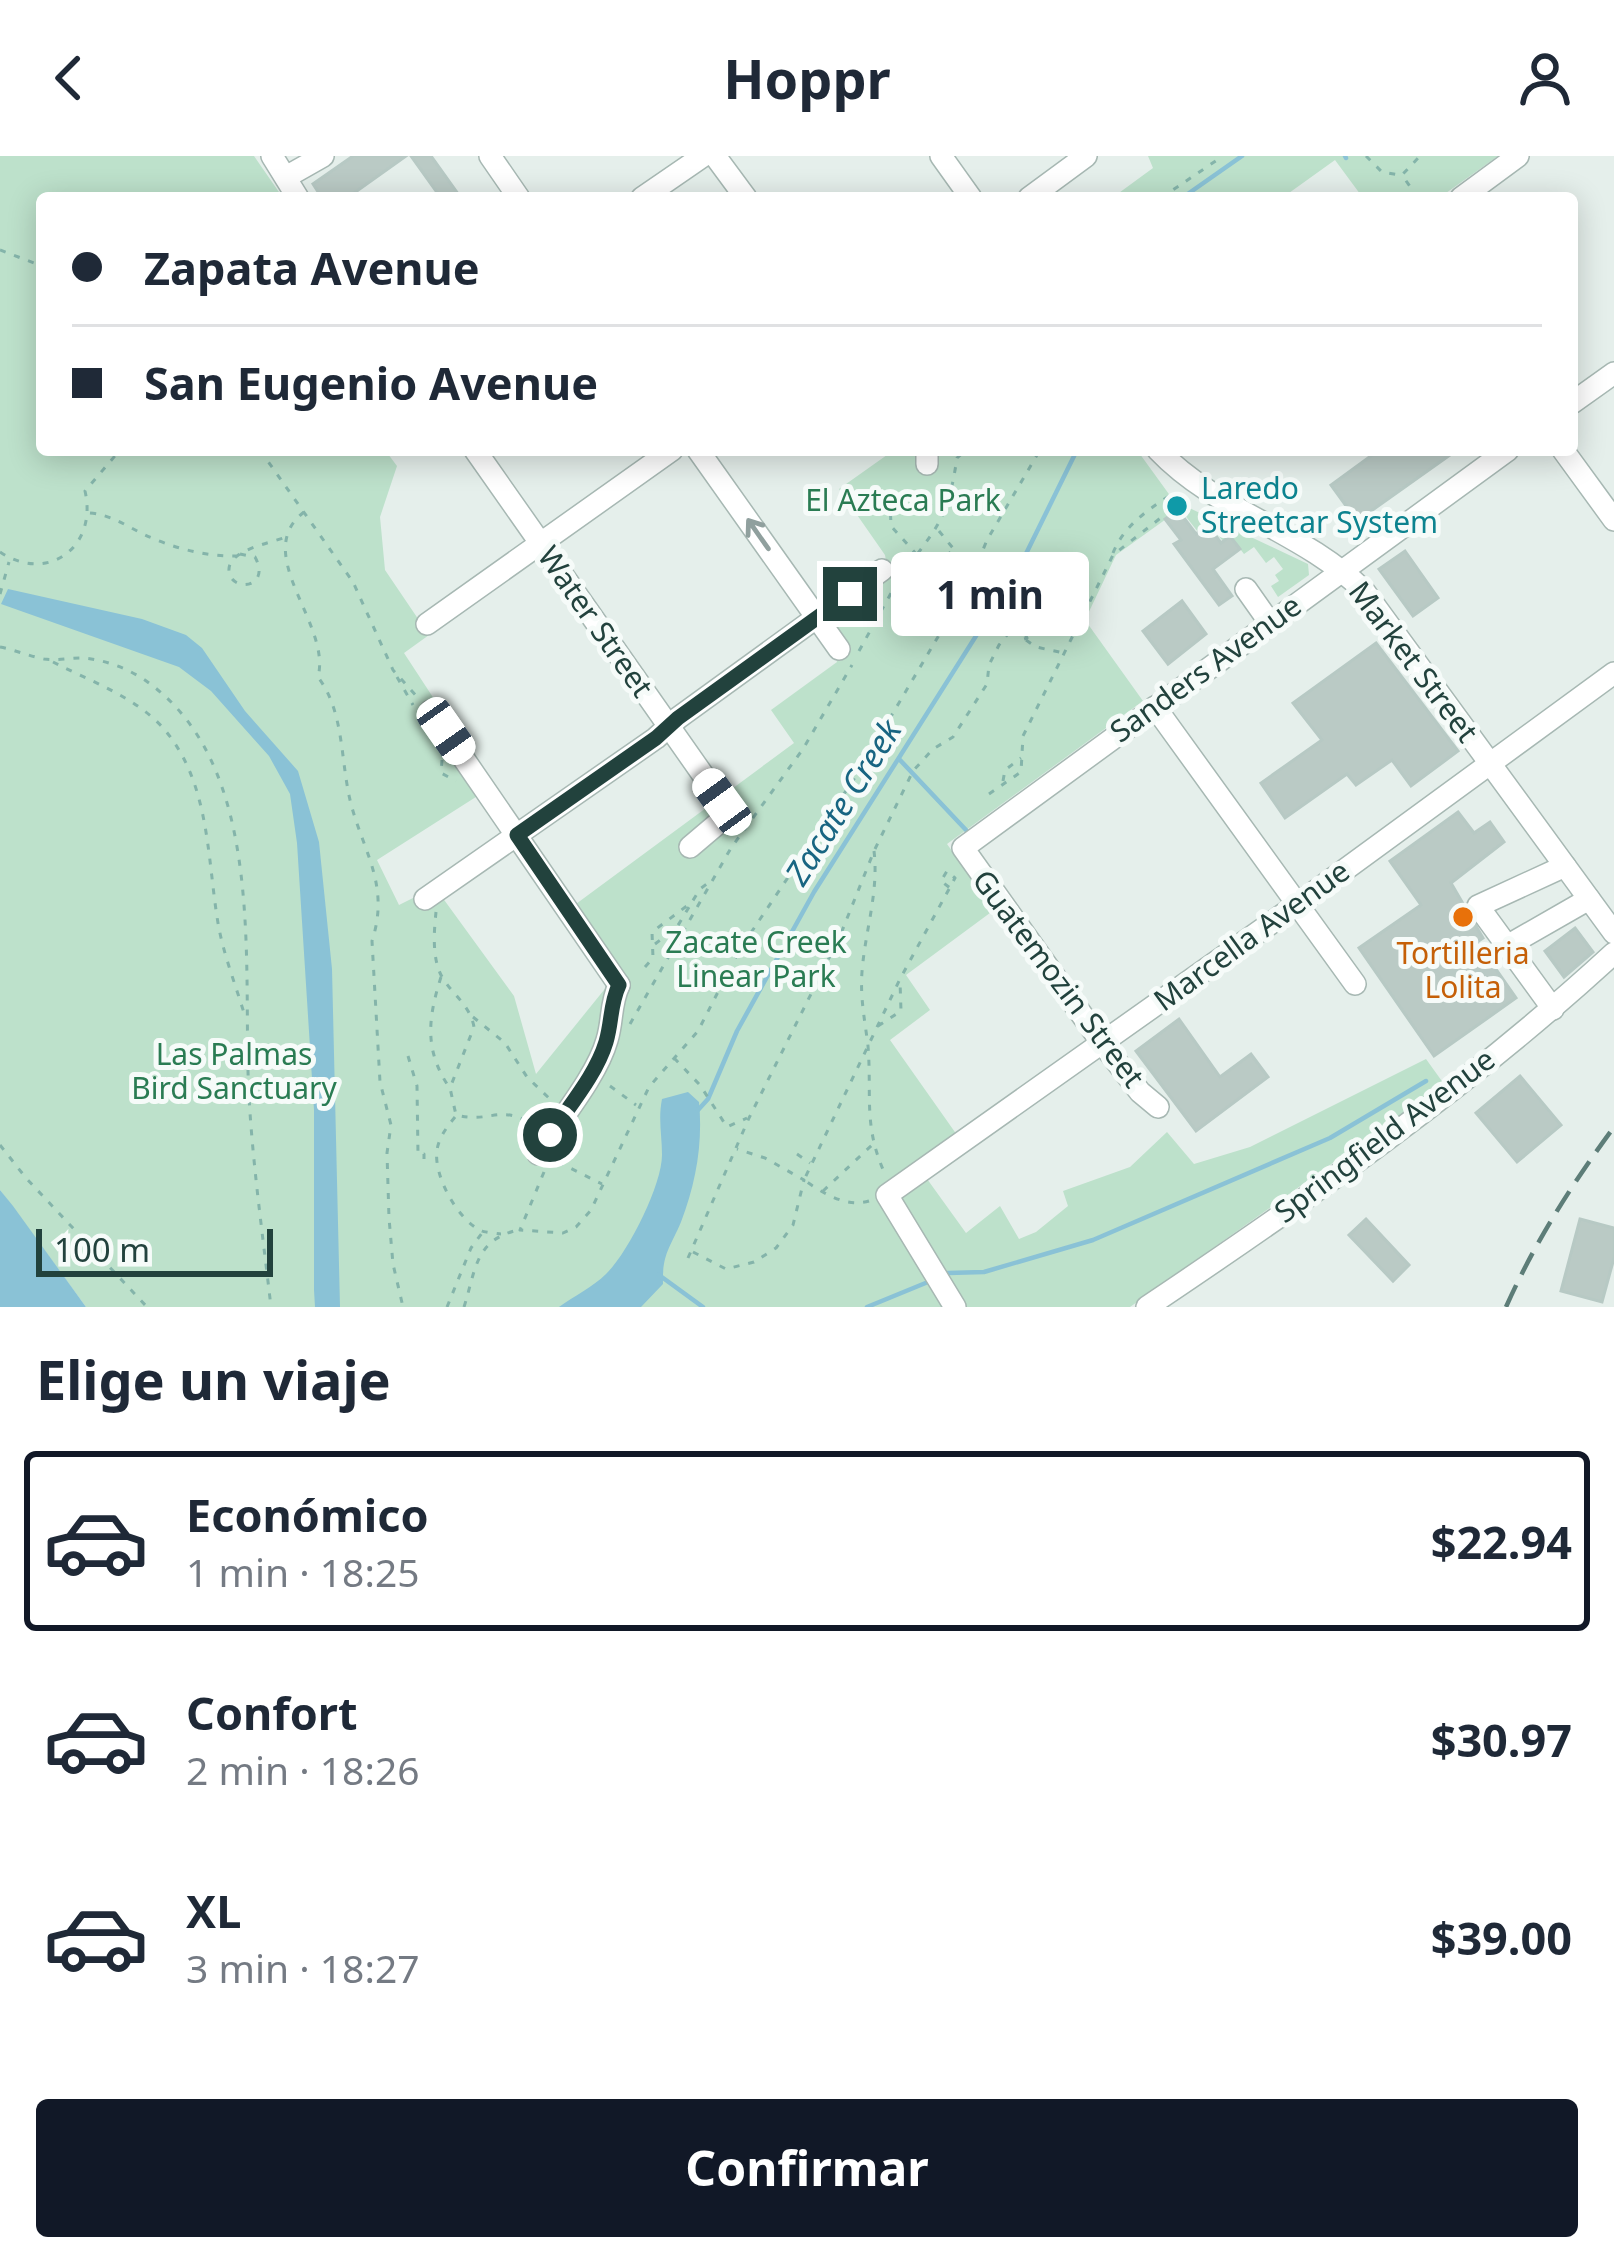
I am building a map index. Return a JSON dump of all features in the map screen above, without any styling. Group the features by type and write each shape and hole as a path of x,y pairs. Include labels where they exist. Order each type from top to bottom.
{"street":[{"path":"272,156 295,192"},
{"path":"286,177 322,156"},
{"path":"490,156 516,192"},
{"path":"651,192 703,156"},
{"path":"716,156 742,192"},
{"path":"941,156 967,192"},
{"path":"1037,192 1086,156"},
{"path":"1469,192 1518,156"},
{"path":"1578,399 1614,373"},
{"name":"Water Street","path":"479,456 722,802 723,819 690,847"},
{"path":"427,624 664,456"},
{"path":"702,456 839,649"},
{"name":"Market Street","path":"1165,456 1203,490 1342,570 1364,591 1614,934"},
{"name":"Sanders Avenue","path":"963,848 1500,456"},
{"path":"1567,456 1614,520"},
{"path":"430,896 818,618 894,570"},
{"path":"1246,590 1270,622"},
{"name":"Marcella Avenue","path":"887,1195 1614,673"},
{"path":"1155,707 1355,984"},
{"path":"431,711 623,985 610,1001 607,1040 546,1154"},
{"name":"Guatemozin Street","path":"963,848 1102,1042 1140,1092 1158,1107"},
{"path":"1553,1009 1478,906 1565,866"},
{"path":"1507,946 1589,898"},
{"name":"Springfield Avenue","path":"1147,1307 1378,1144 1553,1009 1614,953"},
{"path":"887,1195 955,1307"}],"path":[{"path":"1170,192 1223,156"},
{"path":"1366,156 1382,172 1402,175 1414,192"},
{"path":"1402,175 1420,156"},
{"path":"0,250 36,264"},
{"path":"0,550 30,567 46,566 76,544 89,513 86,491 114,456"},
{"path":"264,456 353,582 393,670 431,711"},
{"path":"628,1028 714,878 823,718 894,570 917,555 938,529 952,500 959,456"},
{"path":"464,1307 486,1245 520,1229 554,1234 571,1230 591,1210 639,1106 698,1031 740,949 841,799 968,586 987,540 1036,456"},
{"path":"917,555 891,526 890,502 897,495 911,493 946,514"},
{"path":"989,794 1021,772 1023,736 1120,537 1169,496 1176,501 1176,506 1113,555"},
{"path":"304,512 288,529 284,549 317,637 318,677 332,695 352,809 369,848 379,900 379,922 372,941 379,1066 391,1125 387,1153 392,1264 403,1307"},
{"path":"89,513 103,514 196,552 238,555 255,557 260,566 258,577 241,584 232,579 230,564 238,555 286,538"},
{"path":"938,529 974,574"},
{"path":"927,582 953,548"},
{"path":"0,594 9,558"},
{"path":"948,592 968,566"},
{"path":"894,570 961,597"},
{"path":"968,586 1024,631 1028,638 1024,639 1064,653"},
{"path":"688,1258 913,771 933,748 953,737 970,713 987,683 989,665 1016,624"},
{"path":"997,626 1007,635"},
{"path":"0,647 49,660 126,699 161,726 184,757 200,797 219,928 246,1020"},
{"path":"49,660 85,658 137,676 166,698 208,754 222,785 236,843 256,1184 271,1307"},
{"path":"1002,783 1005,770 1023,758"},
{"path":"1012,781 1016,786"},
{"path":"735,1148 855,1205 887,1195 867,1115 868,1047 862,1017 874,851"},
{"path":"654,945 677,927 700,889 714,878"},
{"path":"689,1250 726,1269 754,1262 776,1248 793,1225 804,1180 900,979 951,886 958,889"},
{"path":"430,896 441,975 429,1036 456,1115 443,1132 436,1157 451,1198 483,1231 501,1234"},
{"path":"645,967 652,958 652,932 692,902"},
{"path":"441,975 472,1017 499,1036 535,1085 566,1111"},
{"path":"877,1027 901,1011 900,979"},
{"path":"450,1088 471,1041 472,1017"},
{"path":"408,1056 417,1086 418,1154 423,1159 436,1157"},
{"path":"673,1057 700,1084 727,1127 749,1118"},
{"path":"600,1076 620,1096 639,1106"},
{"path":"456,1115 481,1120 506,1112 518,1114 546,1154 587,1180 604,1185"},
{"path":"0,1145 147,1307"},
{"path":"821,1192 872,1145"},
{"path":"520,1229 546,1154"},
{"path":"797,1154 811,1164"},
{"path":"446,1307 483,1231"}],"green space":[{"path":"0,156 254,156 279,192 36,192 36,456 390,456 397,466 380,517 385,570 429,635 404,653 438,705 479,795 377,860 399,905 417,896 442,897 514,996 536,1074 608,985 561,915 794,743 771,710 837,662 825,620 888,572 885,555 839,489 886,456 1141,456 1179,508 1183,505 1308,564 1309,575 1278,597 1271,586 1279,581 1275,575 1283,569 1274,557 1266,563 1254,547 1244,554 1230,536 1223,541 1208,525 1198,532 1180,509 1116,555 1085,620 1143,701 947,844 994,910 906,975 930,1010 890,1040 957,1135 917,1165 966,1233 1000,1206 1019,1239 1036,1232 1068,1206 1063,1191 1130,1167 1167,1132 1194,1164 1250,1147 1426,1059 1444,1084 1130,1307 86,1307 0,1190"},
{"path":"1148,156 1498,156 1447,192 1359,192 1335,160 1290,192 1120,192 1153,168"}],"water":[{"path":"8,589 142,619 186,635 202,648 245,711 298,771 319,842 332,969 340,1307 315,1307 314,1110 290,794 269,756 211,691 179,667 1,604"},
{"path":"688,1092 699,1102 697,1163 686,1207 665,1258 663,1284 641,1307 559,1307 601,1279 624,1251 660,1168 662,1099"},
{"path":"0,1190 13,1206 86,1307 0,1307"}],"building":[{"path":"353,156 406,156 355,192 318,192 313,184"},
{"path":"411,156 431,156 457,192 437,192"},
{"path":"1371,456 1449,456 1357,521 1331,485"},
{"path":"1178,510 1196,534 1208,525 1221,543 1230,536 1240,549 1213,569 1232,596 1219,605 1174,544 1181,540 1165,519"},
{"path":"1405,551 1438,598 1413,616 1379,569"},
{"path":"1182,601 1206,634 1168,664 1143,631"},
{"path":"1376,643 1458,751 1411,786 1392,760 1356,785 1347,774 1285,818 1261,783 1322,740 1293,703"},
{"path":"1458,812 1474,833 1490,822 1504,842 1451,883 1483,938 1477,942 1516,998 1434,1056 1359,948 1421,905 1390,861"},
{"path":"1575,928 1593,952 1564,977 1545,951"},
{"path":"1179,1019 1220,1077 1251,1054 1268,1077 1196,1131 1136,1051"},
{"path":"1520,1076 1561,1125 1517,1162 1476,1113"},
{"path":"1366,1219 1409,1265 1393,1281 1349,1235"},
{"path":"1580,1219 1614,1228 1614,1258 1602,1302 1561,1291"}],"waterway":[{"name":"Zacate Creek","path":"1191,192 1242,156"},
{"name":"Zacate Creek","path":"698,1110 708,1099 737,1031 814,892 1019,568 1074,456"},
{"path":"900,760 966,830"},
{"path":"948,1273 984,1272 1093,1240 1330,1138 1426,1081"},
{"path":"659,1275 703,1307"},
{"path":"867,1307 928,1282"}],"railway":[{"path":"1506,1307 1555,1214 1614,1127"}],"place":[{"name":"Laredo Streetcar System","path":"1177,506"},
{"name":"Tortilleria Lolita","path":"1463,917"}],"route":[{"path":"550,1135 599,1058 607,1040 610,1001 619,985 517,835 850,594"}],"park label":[{"name":"El Azteca Park","path":"903,501"},
{"name":"Zacate Creek Linear Park","path":"756,960"},
{"name":"Las Palmas Bird Sanctuary","path":"234,1072"}]}
